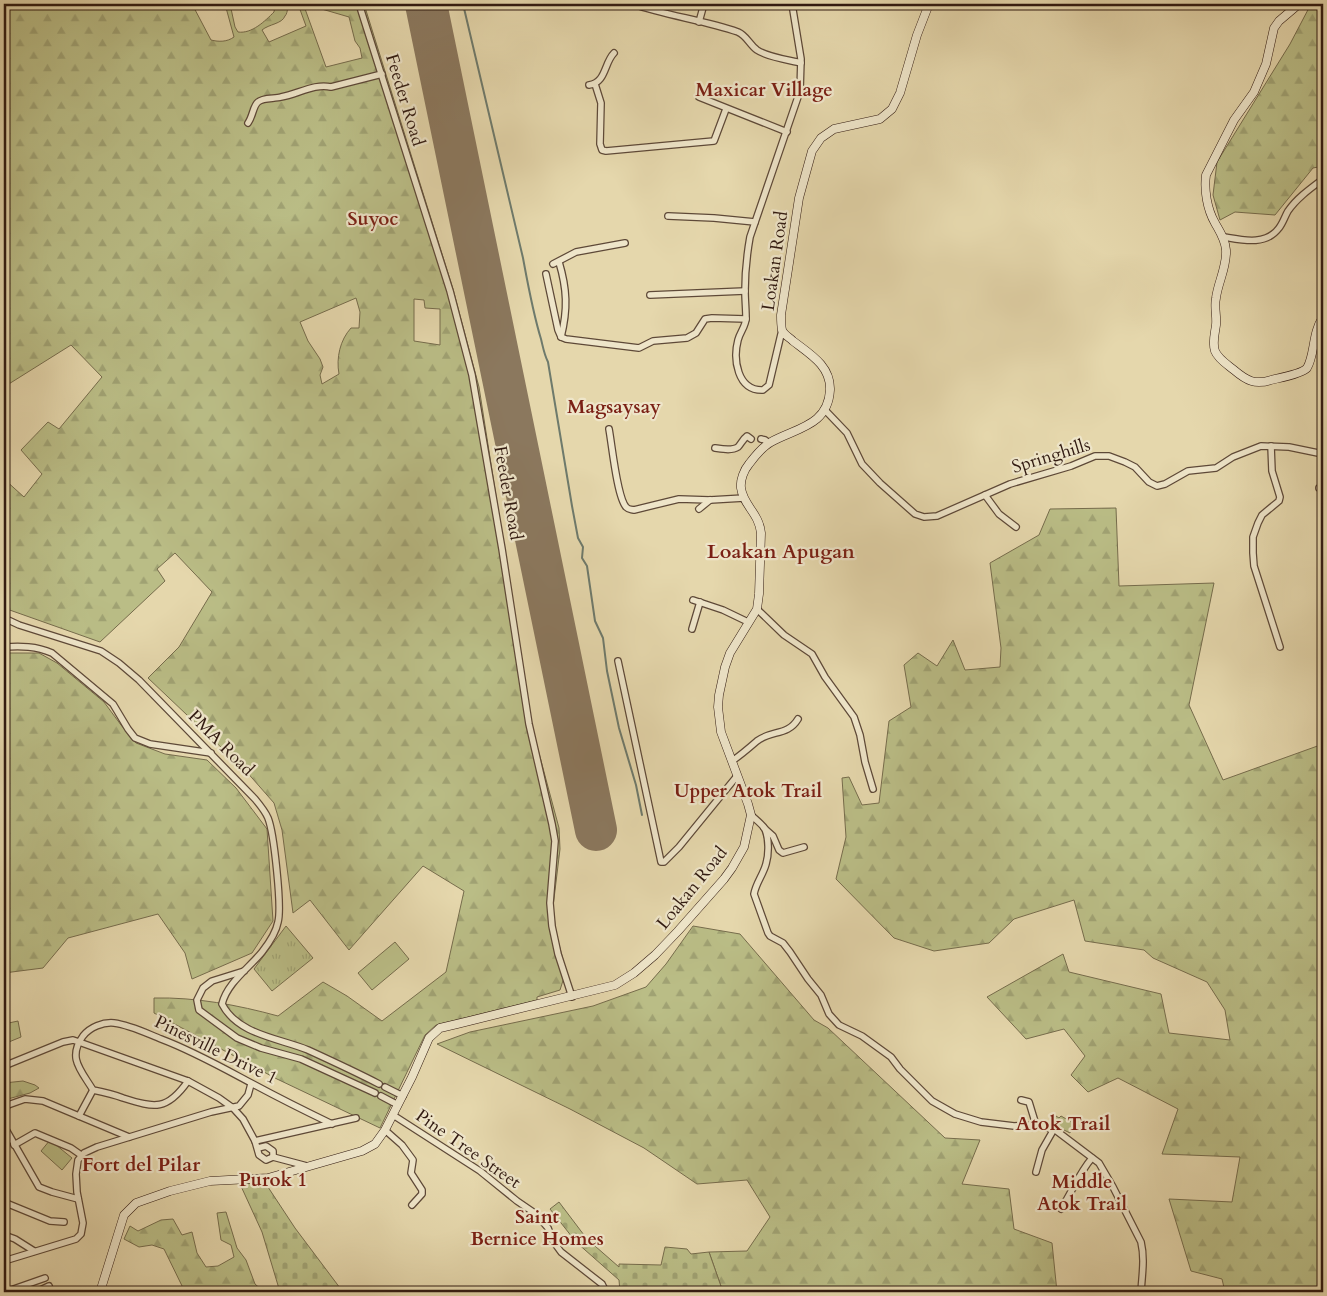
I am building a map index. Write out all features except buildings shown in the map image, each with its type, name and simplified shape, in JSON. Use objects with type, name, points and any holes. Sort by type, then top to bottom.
[{"type":"main road","name":"Loakan Road","points":[[100,1292],[124,1215],[136,1203],[170,1191],[210,1181],[268,1178],[367,1149],[375,1144],[386,1130],[429,1038],[440,1028],[615,985],[634,973],[655,955],[732,868],[744,847],[750,815],[748,804],[719,720],[719,695],[730,653],[757,610],[760,594],[760,524],[740,489],[741,478],[747,466],[769,444],[801,430],[814,421],[825,410],[829,400],[830,388],[826,372],[820,363],[786,335],[782,329],[781,314],[799,198],[812,151],[821,138],[834,129],[880,119],[892,109],[900,94],[917,35],[929,4]]},
{"type":"main road","points":[[1299,4],[1280,20],[1274,28],[1266,64],[1254,92],[1234,120],[1206,175],[1205,183],[1208,205],[1215,223],[1224,237],[1226,251],[1224,269],[1215,302],[1217,319],[1214,347],[1217,355],[1245,380],[1262,383],[1305,370],[1309,363],[1317,329],[1323,318]]},
{"type":"street","name":"Feeder Road","points":[[359,4],[450,291],[472,375],[530,724],[555,841],[550,903],[552,926],[558,954],[572,997]]},
{"type":"street","points":[[633,4],[699,22],[715,24],[739,32],[760,52],[801,63]]},
{"type":"street","points":[[699,22],[704,4]]},
{"type":"street","points":[[782,329],[769,385],[763,390],[752,389],[743,381],[736,361],[739,338],[746,319],[747,255],[750,237],[800,92],[801,63],[792,4]]},
{"type":"street","points":[[614,53],[610,57],[605,71],[592,84],[601,103],[600,144],[602,150],[606,152],[714,141],[726,109]]},
{"type":"street","points":[[248,123],[253,117],[255,106],[260,100],[282,97],[324,85],[331,87],[382,74]]},
{"type":"street","points":[[698,97],[787,132]]},
{"type":"street","points":[[1224,237],[1255,241],[1271,235],[1277,230],[1288,211],[1298,200],[1323,179]]},
{"type":"street","points":[[668,216],[721,218],[755,222]]},
{"type":"street","points":[[561,337],[567,298],[564,278],[556,263],[576,252],[625,243]]},
{"type":"street","points":[[546,274],[561,337]]},
{"type":"street","points":[[650,295],[745,291]]},
{"type":"street","points":[[561,337],[639,348],[653,341],[688,338],[696,333],[705,319],[746,319]]},
{"type":"street","name":"Springhills","points":[[825,410],[847,433],[866,469],[915,514],[924,518],[933,517],[1010,484],[1071,466],[1095,456],[1109,456],[1125,462],[1135,467],[1149,482],[1157,486],[1165,484],[1188,471],[1216,468],[1234,457],[1261,446],[1289,447],[1323,454]]},
{"type":"street","points":[[609,429],[620,495],[626,506],[630,509],[634,510],[679,498],[710,500],[744,498]]},
{"type":"street","points":[[715,448],[737,448],[744,437],[747,436],[751,439]]},
{"type":"street","points":[[761,439],[769,444]]},
{"type":"street","points":[[1271,446],[1272,470],[1280,501],[1262,515],[1254,531],[1253,560],[1280,647]]},
{"type":"street","points":[[985,495],[999,514],[1016,528]]},
{"type":"street","points":[[699,509],[710,500]]},
{"type":"street","points":[[693,600],[723,610],[748,622]]},
{"type":"street","points":[[692,628],[700,602]]},
{"type":"street","points":[[757,610],[784,635],[812,654],[825,677],[854,717],[858,726],[865,762],[873,789]]},
{"type":"street","name":"PMA Road","points":[[4,618],[19,626],[83,645],[107,655],[139,680],[255,799],[268,816],[272,830],[279,907],[278,921],[273,937],[262,953],[244,971],[223,998],[222,1004],[226,1012],[238,1022],[262,1035],[306,1049],[379,1084]]},
{"type":"street","points":[[4,647],[23,646],[41,648],[52,653],[113,704],[128,729],[136,738],[150,744],[211,753]]},
{"type":"street","points":[[618,661],[661,862],[667,860],[679,847],[737,776]]},
{"type":"street","points":[[732,761],[764,737],[790,729],[798,718]]},
{"type":"street","points":[[750,815],[773,836],[779,850],[783,853],[804,847]]},
{"type":"street","points":[[764,828],[768,841],[768,855],[766,866],[755,887],[754,894],[757,904],[770,936],[783,944],[790,952],[821,995],[825,1009],[829,1014],[839,1025],[862,1036],[891,1057],[900,1069],[932,1100],[955,1114],[989,1124],[1036,1125],[1054,1129],[1092,1158],[1103,1168],[1141,1242],[1144,1272],[1141,1292]]},
{"type":"street","name":"PMA Road","points":[[244,971],[212,982],[203,988],[197,1000],[199,1010],[237,1038],[261,1048],[301,1059],[375,1093]]},
{"type":"street","name":"Pinesville Drive 1","points":[[80,1042],[85,1034],[102,1024],[113,1023],[133,1027],[207,1059],[332,1124]]},
{"type":"street","points":[[4,1066],[63,1042],[73,1040],[80,1042],[188,1081],[233,1108],[243,1119],[258,1148],[266,1146],[273,1151],[273,1157],[309,1167]]},
{"type":"street","points":[[80,1042],[74,1056],[93,1090],[156,1106],[177,1096],[188,1081]]},
{"type":"street","points":[[352,1082],[357,1072]]},
{"type":"street","points":[[4,1261],[76,1239],[81,1234],[83,1223],[78,1200],[76,1174],[78,1160],[81,1156],[97,1148],[128,1138],[211,1112],[233,1108],[244,1101],[252,1084]]},
{"type":"street","points":[[385,1087],[403,1096]]},
{"type":"street","points":[[79,1116],[93,1090]]},
{"type":"street","points":[[381,1096],[398,1105]]},
{"type":"street","points":[[4,1111],[8,1105],[25,1099],[43,1101],[128,1138]]},
{"type":"street","points":[[1021,1100],[1029,1102],[1036,1125]]},
{"type":"street","name":"Pine Tree Street","points":[[393,1115],[480,1171],[536,1214],[548,1228],[553,1241],[561,1252],[602,1284],[606,1292]]},
{"type":"street","points":[[255,1141],[356,1118]]},
{"type":"street","points":[[4,1126],[39,1187],[78,1200]]},
{"type":"street","points":[[1036,1172],[1042,1150],[1054,1129]]},
{"type":"street","points":[[386,1130],[402,1145],[412,1160],[411,1173],[422,1190],[422,1194],[412,1205]]},
{"type":"street","points":[[14,1145],[35,1133],[71,1148],[81,1156]]},
{"type":"street","points":[[1061,1209],[1084,1168],[1092,1158]]},
{"type":"street","points":[[4,1187],[5,1202],[50,1221],[64,1222]]},
{"type":"street","points":[[4,1235],[15,1239],[34,1251]]},
{"type":"street","points":[[5,1292],[45,1278]]},
{"type":"street","points":[[36,1292],[49,1286]]},
{"type":"green space","points":[[4,4],[192,4],[211,40],[220,41],[229,40],[234,37],[225,4],[230,4],[235,27],[238,32],[243,32],[253,29],[267,19],[274,12],[275,4],[297,4],[288,8],[281,21],[262,30],[269,42],[306,26],[298,4],[330,4],[344,7],[352,4],[364,4],[453,289],[479,387],[532,727],[559,828],[560,849],[553,907],[556,933],[566,971],[560,990],[537,997],[537,1000],[436,1025],[425,1035],[380,1128],[277,1079],[154,1013],[154,998],[216,1003],[248,1008],[278,1016],[323,982],[347,996],[382,1021],[446,972],[464,891],[423,866],[349,950],[310,900],[293,913],[282,830],[274,803],[245,770],[148,678],[179,647],[212,592],[175,553],[157,569],[165,581],[100,642],[4,608],[4,479],[24,497],[42,474],[21,450],[48,422],[59,429],[102,377],[71,345],[4,387]],"holes":[[[308,5],[349,17],[355,41],[360,48],[362,58],[326,67],[304,6]],[[356,298],[360,312],[359,328],[351,328],[344,338],[339,356],[339,374],[322,384],[320,375],[323,367],[308,341],[300,322]],[[414,299],[424,300],[425,308],[440,309],[440,345],[414,341]]]},
{"type":"green space","points":[[1311,4],[1323,4],[1323,166],[1313,168],[1275,215],[1235,212],[1220,220],[1213,195],[1217,162],[1290,44]]},
{"type":"green space","points":[[1116,508],[1119,586],[1214,583],[1189,705],[1223,780],[1323,744],[1323,1292],[1225,1292],[1222,1279],[1191,1271],[1169,1199],[1232,1202],[1240,1157],[1162,1154],[1178,1109],[1118,1078],[1088,1092],[1071,1075],[1085,1056],[1064,1029],[1026,1039],[987,997],[1063,954],[1069,972],[1161,994],[1169,1033],[1230,1040],[1225,1010],[1207,982],[1153,958],[1144,950],[1085,941],[1074,900],[1014,919],[989,943],[934,951],[894,938],[836,879],[846,837],[842,778],[849,777],[862,805],[879,803],[889,721],[911,707],[904,665],[918,653],[937,666],[953,640],[965,670],[1000,667],[1001,648],[990,563],[1039,535],[1050,509]]},
{"type":"green space","points":[[4,653],[39,653],[57,663],[104,702],[136,743],[165,754],[207,760],[236,788],[267,829],[273,921],[252,953],[192,979],[185,953],[158,914],[68,938],[43,968],[4,973]]},
{"type":"green space","points":[[286,926],[313,958],[272,991],[254,969]]},
{"type":"green space","points":[[693,926],[740,934],[814,1020],[828,1028],[945,1138],[980,1140],[962,1184],[1009,1189],[1014,1229],[1052,1243],[1057,1292],[723,1292],[709,1252],[747,1251],[770,1217],[747,1180],[697,1184],[644,1148],[570,1109],[437,1044],[470,1032],[593,1006],[646,987],[666,964]]},
{"type":"green space","points":[[395,942],[409,959],[372,990],[358,973]]},
{"type":"green space","points":[[18,1021],[21,1037],[4,1044],[4,1024]]},
{"type":"green space","points":[[23,1081],[39,1088],[30,1093],[4,1100],[4,1083]]},
{"type":"green space","points":[[1056,1116],[1059,1118],[1061,1116],[1075,1124],[1070,1133],[1052,1124]]},
{"type":"green space","points":[[50,1140],[72,1158],[62,1170],[41,1151]]},
{"type":"green space","points":[[264,1181],[295,1228],[343,1292],[280,1292],[262,1232],[240,1184],[240,1182]]},
{"type":"green space","points":[[559,1202],[587,1239],[619,1267],[619,1264],[661,1265],[665,1247],[687,1249],[691,1254],[709,1252],[723,1292],[620,1292],[619,1280],[576,1242],[550,1209]]},
{"type":"green space","points":[[226,1212],[237,1248],[246,1260],[255,1284],[264,1292],[185,1292],[164,1249],[152,1245],[139,1247],[124,1239],[130,1226],[138,1231],[161,1220],[173,1219],[182,1235],[192,1232],[197,1253],[206,1267],[218,1266],[234,1257],[231,1245],[221,1240],[217,1213]]},
{"type":"waterway","points":[[463,4],[523,258],[533,309],[548,362],[572,506],[578,538],[583,547],[582,558],[587,566],[595,621],[603,638],[607,671],[619,728],[636,785],[642,815]]},
{"type":"runway","points":[[426,4],[596,830]]},
{"type":"district","name":"Maxicar Village","points":[[764,90]]},
{"type":"district","name":"Suyoc","points":[[373,219]]},
{"type":"district","name":"Magsaysay","points":[[614,407]]},
{"type":"district","name":"Loakan Apugan","points":[[781,551]]},
{"type":"district","name":"Upper Atok Trail","points":[[748,791]]},
{"type":"district","name":"Atok Trail","points":[[1063,1123]]},
{"type":"district","name":"Fort del Pilar","points":[[141,1164]]},
{"type":"district","name":"Purok 1","points":[[273,1180]]},
{"type":"district","name":"Middle Atok Trail","points":[[1082,1193]]},
{"type":"district","name":"Saint Bernice Homes","points":[[537,1228]]}]
